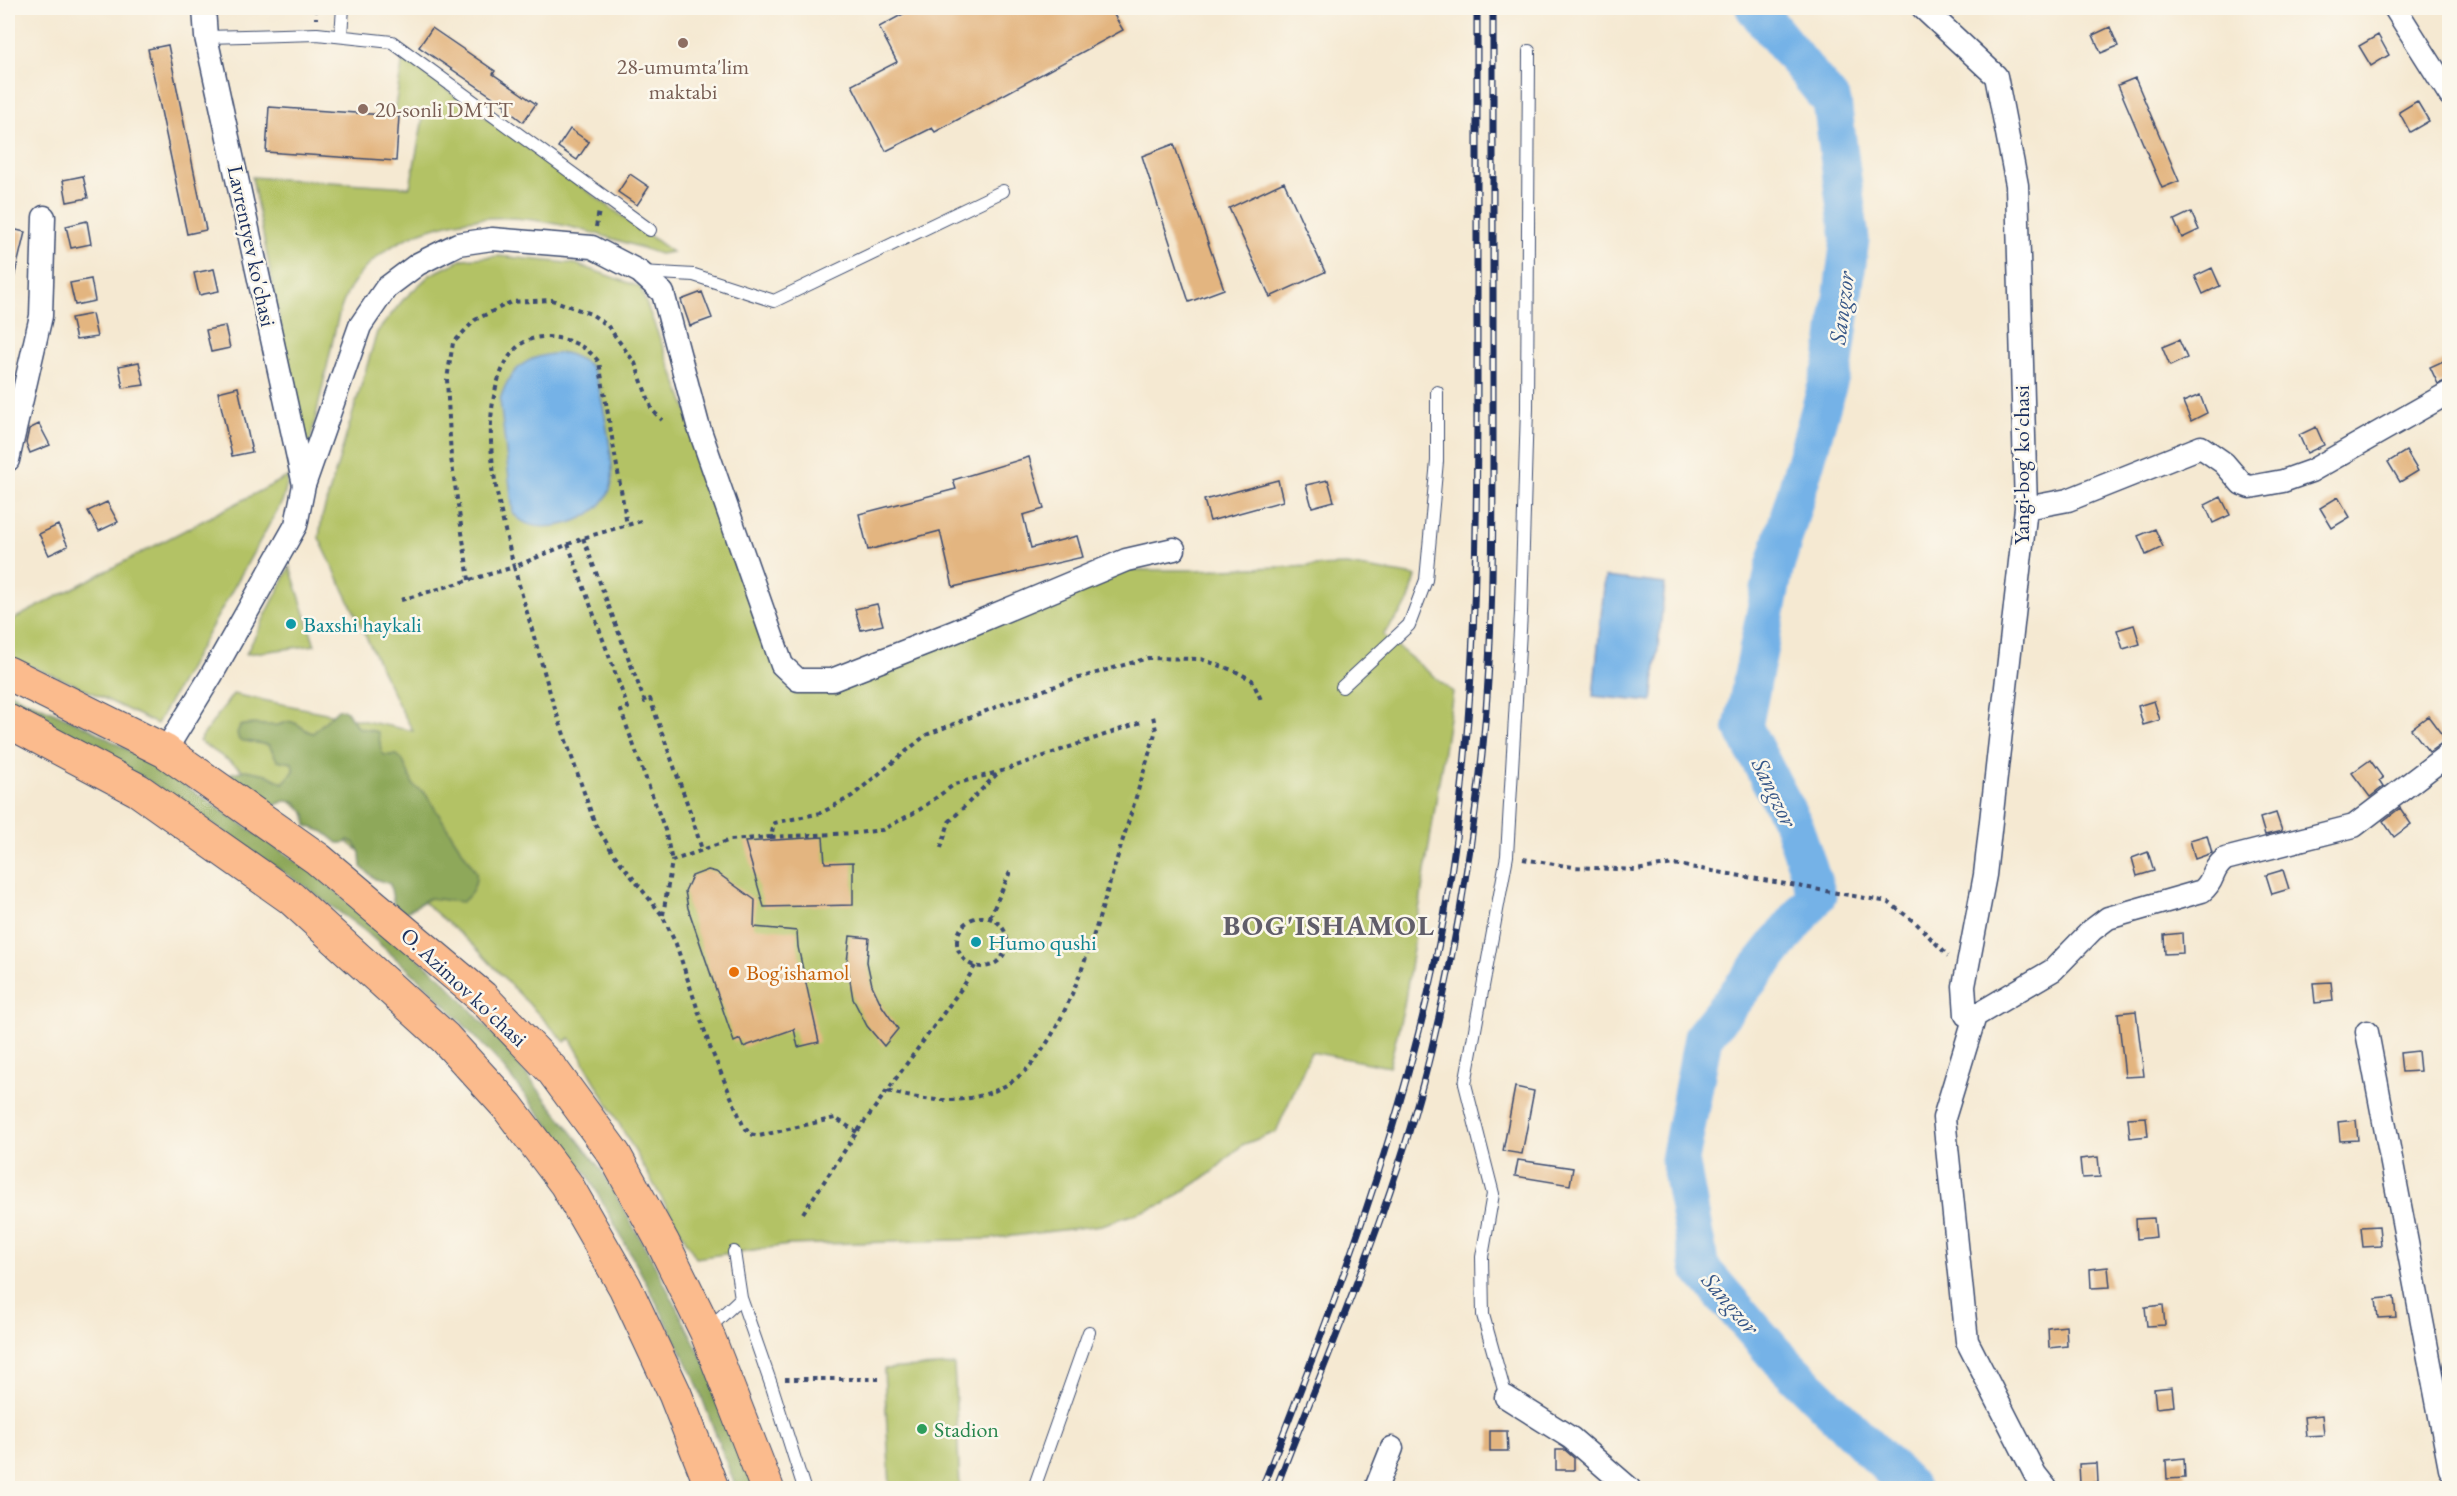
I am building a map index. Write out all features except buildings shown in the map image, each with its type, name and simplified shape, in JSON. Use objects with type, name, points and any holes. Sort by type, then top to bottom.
[{"type":"main road","name":"O. Azimov ko'chasi","points":[[8,673],[165,751],[318,859],[482,997],[553,1071],[614,1154],[663,1243],[706,1331],[767,1488]]},
{"type":"main road","points":[[8,721],[138,790],[291,898],[445,1038],[507,1106],[566,1184],[625,1287],[675,1394],[712,1488]]},
{"type":"street","name":"Lavrentyev ko'chasi","points":[[204,8],[206,37],[304,485]]},
{"type":"street","name":"Yangi-bog' ko'chasi","points":[[1923,8],[1996,76],[2017,185],[2026,508],[1988,851],[1965,974],[1966,1015],[1975,1016]]},
{"type":"street","points":[[2395,8],[2450,95]]},
{"type":"street","points":[[8,460],[41,316],[44,217]]},
{"type":"street","points":[[165,751],[211,676],[296,525],[304,485],[360,326],[386,288],[418,264],[458,244],[492,239],[592,247],[640,272],[663,293],[698,424],[778,654],[782,665],[798,680],[832,680],[1126,560],[1174,549]]},
{"type":"street","points":[[2026,508],[2068,500],[2201,447],[2224,463],[2242,484],[2250,487],[2283,481],[2311,471],[2450,392]]},
{"type":"street","points":[[2046,1488],[2036,1474],[1967,1341],[1944,1119],[1975,1016],[2053,970],[2092,930],[2108,918],[2202,891],[2209,885],[2214,868],[2225,859],[2354,826],[2450,753]]},
{"type":"street","points":[[2367,1032],[2450,1469]]},
{"type":"street","points":[[1506,1397],[1570,1438],[1629,1488]]},
{"type":"street","points":[[1376,1488],[1392,1448]]},
{"type":"lane","points":[[341,35],[343,8]]},
{"type":"lane","points":[[206,37],[341,35],[392,42],[650,230]]},
{"type":"lane","points":[[1506,1397],[1483,1315],[1482,1257],[1493,1194],[1465,1084],[1507,856],[1521,613],[1527,408],[1529,51]]},
{"type":"lane","points":[[640,272],[694,275],[774,302],[1003,191]]},
{"type":"lane","points":[[1342,687],[1409,625],[1426,580],[1437,460],[1437,392]]},
{"type":"lane","points":[[734,1252],[741,1298],[804,1488]]},
{"type":"lane","points":[[706,1331],[715,1326],[741,1298]]},
{"type":"lane","points":[[1034,1488],[1089,1332]]},
{"type":"path","points":[[592,247],[602,195]]},
{"type":"path","points":[[469,580],[451,458],[447,379],[453,343],[475,320],[511,302],[552,300],[591,314],[607,325],[635,363],[652,410],[662,420]]},
{"type":"path","points":[[627,525],[599,362],[589,349],[573,342],[553,337],[531,338],[516,347],[503,366],[491,406],[492,443],[500,511],[553,703],[595,824],[613,853],[663,915],[676,944],[710,1047],[750,1134],[759,1136],[835,1118],[857,1132]]},
{"type":"path","points":[[401,600],[514,567],[583,538],[641,521]]},
{"type":"path","points":[[583,538],[645,702],[650,699],[702,850]]},
{"type":"path","points":[[568,544],[628,708],[621,711],[665,830],[672,861],[663,915]]},
{"type":"path","points":[[771,837],[774,823],[821,813],[852,796],[926,735],[1058,685],[1148,658],[1201,659],[1234,670],[1252,680],[1262,702]]},
{"type":"path","points":[[888,1091],[913,1099],[953,1099],[984,1095],[1019,1077],[1043,1050],[1066,1006],[1092,944],[1156,730],[1153,716]]},
{"type":"path","points":[[672,861],[730,840],[882,830],[919,810],[956,784],[999,772],[1141,722]]},
{"type":"path","points":[[941,848],[949,822],[999,772]]},
{"type":"path","points":[[1507,856],[1573,867],[1636,870],[1673,864],[1888,902],[1916,922],[1965,974]]},
{"type":"path","points":[[990,917],[1010,872]]},
{"type":"path","points":[[990,917],[1003,928],[1007,945],[999,960],[983,967],[975,966],[967,962],[957,947],[959,930],[972,918],[990,917]]},
{"type":"path","points":[[803,1213],[857,1132],[964,985],[975,966]]},
{"type":"path","points":[[769,1379],[879,1379]]},
{"type":"green space","points":[[403,58],[672,252],[660,254],[569,227],[509,218],[479,219],[448,224],[406,239],[377,257],[361,273],[348,292],[336,327],[310,443],[303,443],[252,177],[410,187],[423,118],[394,113]]},
{"type":"green space","points":[[499,256],[576,264],[640,287],[794,688],[810,691],[834,686],[1124,570],[1347,565],[1416,576],[1408,603],[1383,635],[1453,692],[1404,1006],[1389,1067],[1311,1052],[1276,1132],[1242,1145],[1211,1173],[1164,1204],[1102,1225],[988,1239],[789,1245],[696,1258],[570,1038],[565,1042],[472,944],[406,887],[324,824],[199,741],[233,694],[413,731],[319,538],[322,517],[377,332],[403,300],[430,275],[463,259]]},
{"type":"green space","points":[[289,476],[283,500],[157,724],[72,683],[8,657],[8,622]]},
{"type":"green space","points":[[290,567],[315,645],[246,654]]},
{"type":"green space","points":[[8,692],[87,727],[153,764],[314,873],[442,978],[508,1051],[600,1168],[653,1261],[707,1367],[755,1488],[736,1488],[693,1374],[587,1174],[497,1060],[429,988],[366,932],[307,888],[142,777],[8,709]]},
{"type":"green space","points":[[338,709],[347,711],[357,727],[378,732],[382,753],[396,755],[402,759],[414,786],[425,793],[476,872],[473,889],[462,902],[429,898],[405,913],[394,905],[390,884],[375,879],[361,867],[360,853],[355,843],[348,840],[345,843],[338,843],[324,832],[307,826],[306,815],[296,802],[285,801],[271,807],[231,781],[231,773],[246,770],[266,774],[283,783],[294,771],[292,763],[277,760],[269,745],[239,740],[237,733],[240,726],[278,725],[290,722],[313,733]]},
{"type":"green space","name":"Stadion","points":[[954,1365],[960,1488],[890,1488],[884,1369]]},
{"type":"water","points":[[565,353],[588,364],[594,374],[606,422],[612,482],[605,499],[589,514],[561,525],[536,526],[522,521],[513,513],[500,400],[509,378],[523,364],[541,356]]},
{"type":"water","points":[[1605,577],[1665,584],[1652,702],[1593,696]]},
{"type":"waterway","name":"Sangzor","points":[[1755,8],[1832,102],[1850,239],[1834,362],[1774,570],[1743,727],[1793,824],[1817,895],[1703,1037],[1680,1160],[1700,1268],[1774,1353],[1910,1488]]},
{"type":"railway","points":[[1262,1488],[1342,1278],[1390,1136],[1429,991],[1454,851],[1468,719],[1475,587],[1477,8]]},
{"type":"railway","points":[[1276,1488],[1365,1262],[1404,1147],[1443,1000],[1470,850],[1483,743],[1492,600],[1493,8]]},
{"type":"place","name":"28-umumta'lim maktabi","points":[[683,43]]},
{"type":"place","name":"20-sonli DMTT","points":[[363,109]]},
{"type":"place","name":"Baxshi haykali","points":[[291,624]]},
{"type":"place","name":"Humo qushi","points":[[976,942]]},
{"type":"place","name":"Bog'ishamol","points":[[734,972]]},
{"type":"place","name":"Stadion","points":[[922,1429]]},
{"type":"district","name":"BOG'ISHAMOL","points":[[1329,925]]}]
